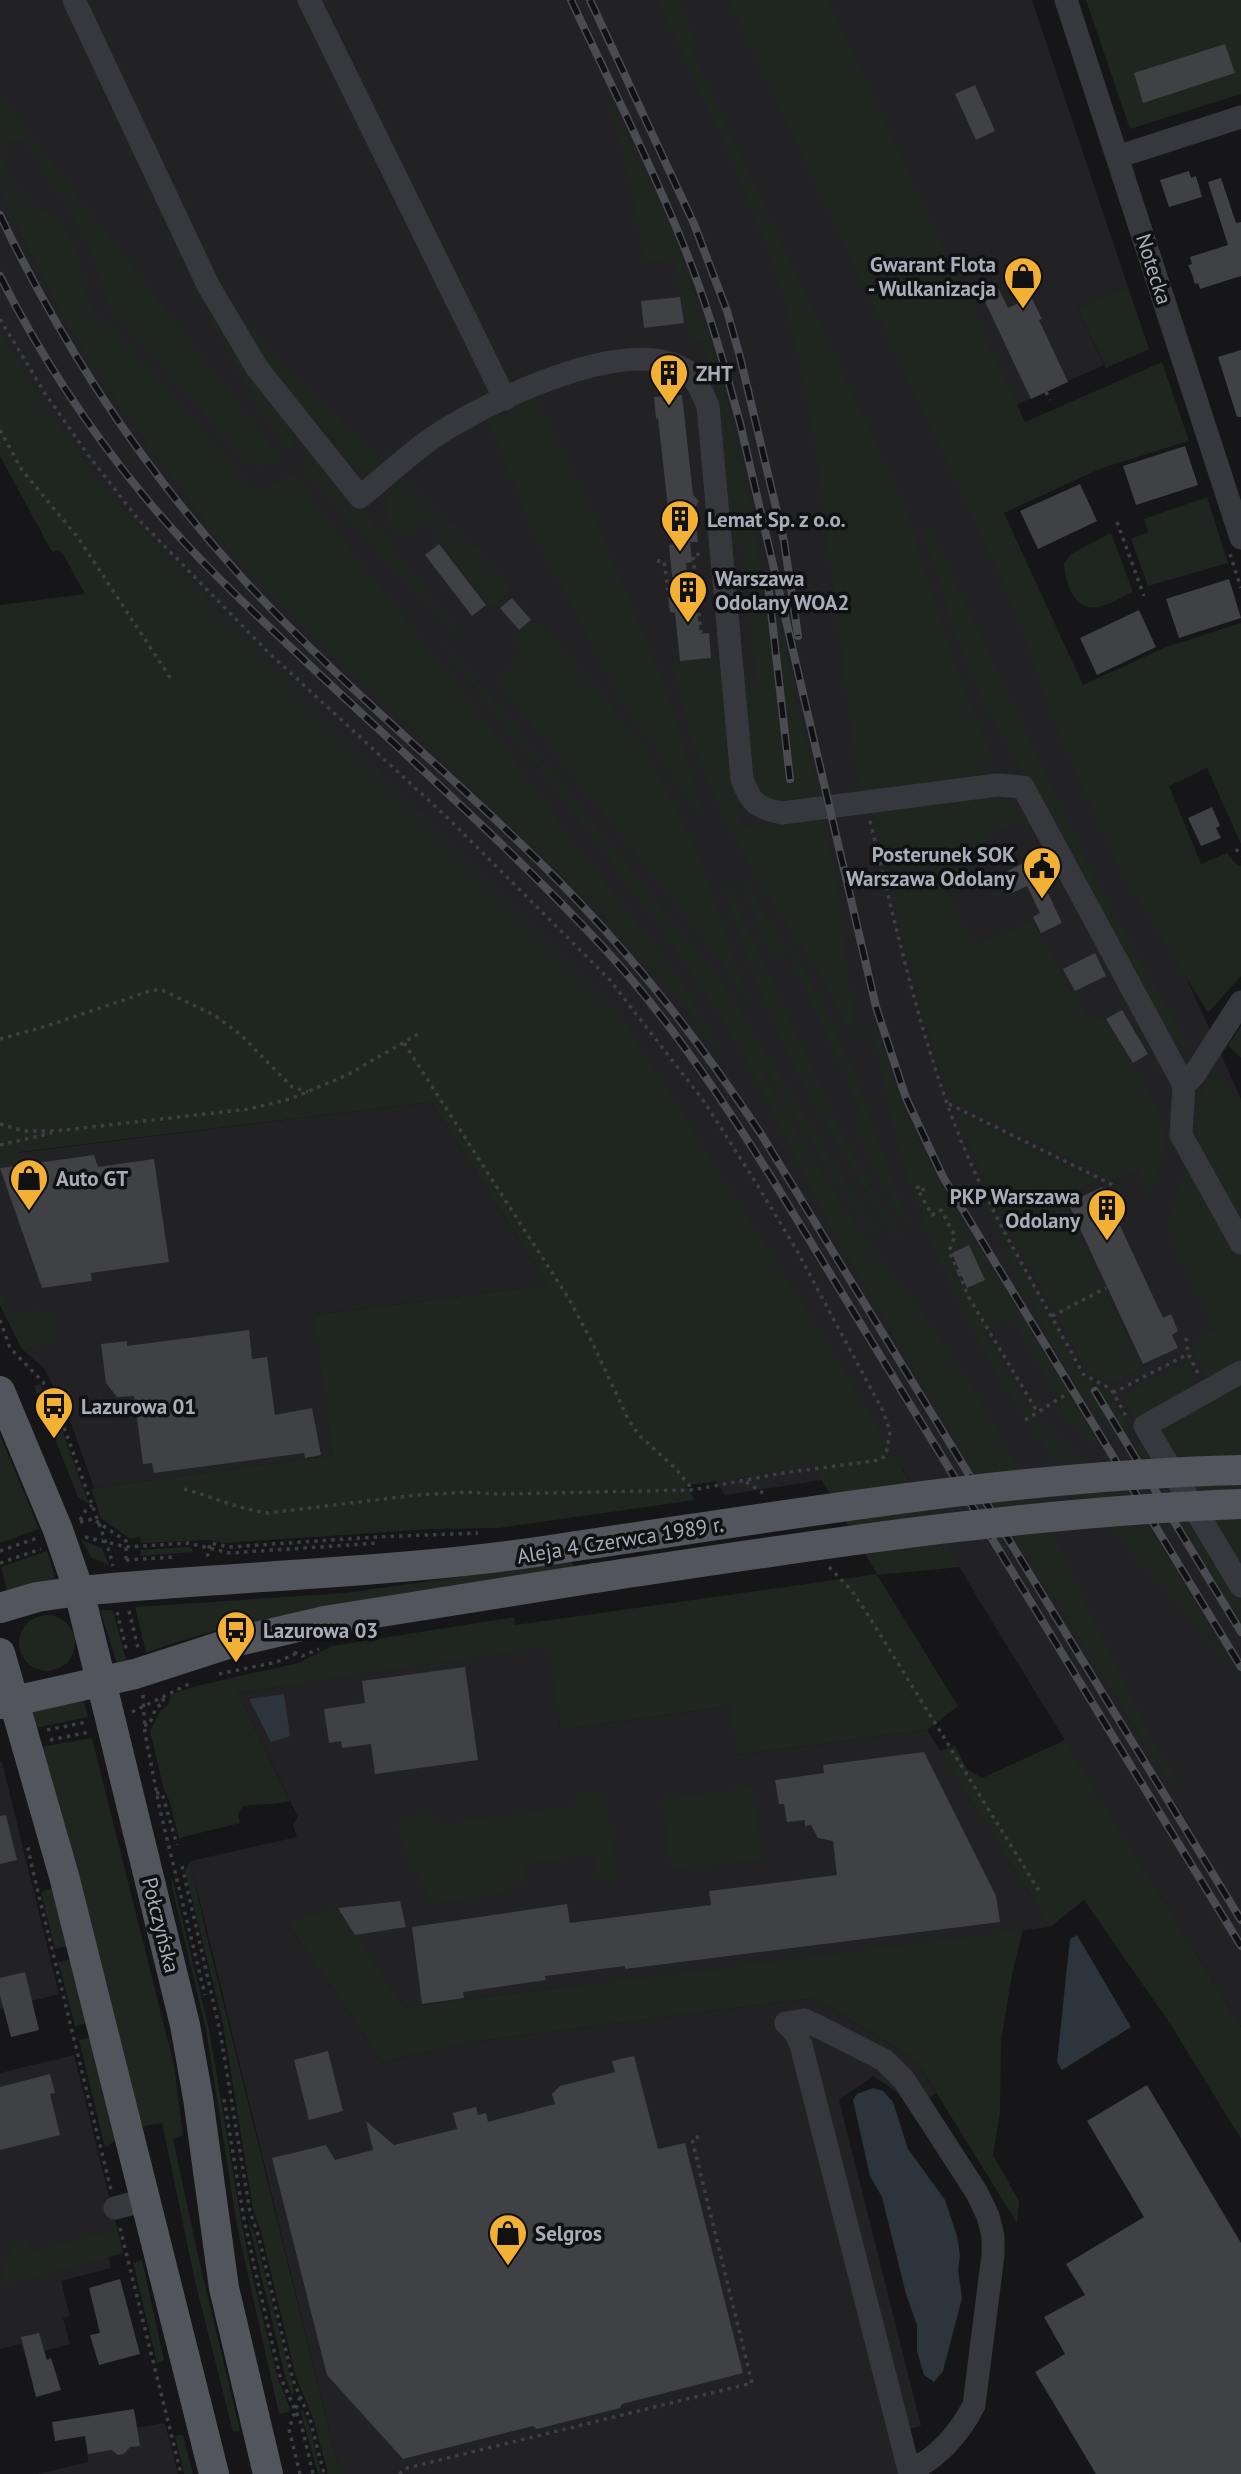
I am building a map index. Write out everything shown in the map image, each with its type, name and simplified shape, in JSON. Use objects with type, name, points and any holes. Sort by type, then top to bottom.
[{"type":"main road","name":"Połczyńska","points":[[0,1391],[58,1530],[79,1591],[185,2025],[198,2098],[224,2288],[268,2474]]},
{"type":"main road","name":"Aleja 4 Czerwca 1989 r.","points":[[0,1608],[37,1597],[79,1591],[515,1556],[973,1490],[1080,1479],[1241,1470]]},
{"type":"main road","name":"Aleja 4 Czerwca 1989 r.","points":[[6,1702],[135,1674],[234,1642],[324,1622],[594,1578],[962,1525],[1088,1513],[1241,1504]]},
{"type":"main road","points":[[0,1653],[6,1702],[64,1876],[214,2474]]},
{"type":"street","points":[[74,0],[215,297],[257,368],[360,497],[445,429],[505,399],[597,364],[628,359],[671,364],[695,379],[708,406],[742,779],[749,798],[764,809],[782,813],[997,785],[1023,787],[1184,1085],[1181,1135],[1241,1243]]},
{"type":"street","points":[[309,0],[505,399]]},
{"type":"street","name":"Notecka","points":[[1066,0],[1241,538]]},
{"type":"street","points":[[1117,157],[1241,117]]},
{"type":"street","points":[[1184,1085],[1194,1075],[1241,1002]]},
{"type":"street","points":[[1241,1372],[1146,1426],[1241,1586]]},
{"type":"street","points":[[804,2021],[884,2060],[904,2080],[977,2193],[988,2216],[993,2236],[993,2255],[974,2405],[966,2421],[936,2454],[926,2464],[909,2472],[801,2045],[795,2032],[786,2023],[804,2021]]},
{"type":"street","points":[[115,2208],[146,2200]]},
{"type":"path","points":[[0,319],[44,392],[138,519],[269,653],[450,820],[609,979],[703,1100],[796,1249],[884,1413],[890,1432],[886,1455],[880,1460],[783,1473],[693,1490],[499,1494],[466,1492],[268,1513],[247,1510],[181,1488]]},
{"type":"path","points":[[1046,392],[1050,400]]},
{"type":"path","points":[[0,430],[22,470],[79,539],[173,682]]},
{"type":"path","points":[[1117,522],[1144,596]]},
{"type":"path","points":[[701,634],[693,555],[709,553]]},
{"type":"path","points":[[657,561],[664,561],[668,589],[696,586]]},
{"type":"path","points":[[693,606],[692,596],[697,596]]},
{"type":"path","points":[[865,802],[917,1010],[947,1103],[987,1197],[1083,1374],[1111,1389],[1130,1423]]},
{"type":"path","points":[[1238,850],[1241,856]]},
{"type":"path","points":[[0,1039],[153,990],[162,990],[214,1015],[241,1035],[292,1087],[309,1092]]},
{"type":"path","points":[[0,1124],[24,1131],[57,1131],[249,1109],[309,1092],[347,1075],[422,1032]]},
{"type":"path","points":[[404,1043],[569,1299],[629,1421],[640,1436],[675,1468],[693,1490]]},
{"type":"path","points":[[947,1103],[1113,1185]]},
{"type":"path","points":[[0,1145],[57,1131]]},
{"type":"path","points":[[924,1191],[922,1185],[917,1188],[932,1215],[941,1210],[955,1236],[949,1251],[968,1296],[1038,1413]]},
{"type":"path","points":[[1052,1316],[1106,1288]]},
{"type":"path","points":[[0,1320],[10,1348],[43,1382],[61,1419],[113,1568]]},
{"type":"path","points":[[1186,1338],[1188,1354],[1207,1390]]},
{"type":"path","points":[[1113,1393],[1188,1354]]},
{"type":"path","points":[[1025,1420],[1067,1394]]},
{"type":"path","points":[[746,1482],[768,1499]]},
{"type":"path","points":[[92,1505],[86,1510],[81,1522],[93,1519],[98,1521],[126,1541],[125,1566]]},
{"type":"path","points":[[195,1556],[208,1555],[210,1543],[229,1547],[398,1535],[488,1533]]},
{"type":"path","points":[[0,1551],[42,1536]]},
{"type":"path","points":[[80,1536],[127,1547],[188,1544],[230,1553],[376,1543]]},
{"type":"path","points":[[0,1563],[47,1547]]},
{"type":"path","points":[[126,1560],[181,1557]]},
{"type":"path","points":[[821,1559],[852,1591],[868,1615],[1041,1894]]},
{"type":"path","points":[[116,1608],[130,1662]]},
{"type":"path","points":[[128,1608],[140,1656]]},
{"type":"path","points":[[215,1675],[282,1661],[307,1647]]},
{"type":"path","points":[[128,1713],[198,1681]]},
{"type":"path","points":[[142,1726],[149,1725],[156,1708],[164,1702],[156,1688]]},
{"type":"path","points":[[141,1689],[145,1706],[142,1726],[206,2003]]},
{"type":"path","points":[[41,1731],[89,1722]]},
{"type":"path","points":[[38,1743],[91,1732]]},
{"type":"path","points":[[146,1774],[153,1793],[162,1793],[177,1845]]},
{"type":"path","points":[[39,1847],[28,1849],[181,2474]]},
{"type":"path","points":[[183,1866],[220,2031],[250,2211],[290,2367],[310,2419],[324,2474]]},
{"type":"path","points":[[224,2096],[244,2219],[259,2287],[280,2376],[301,2423],[313,2474]]},
{"type":"path","points":[[399,2474],[407,2468],[752,2383],[692,2139],[703,2136]]},
{"type":"path","points":[[300,2397],[289,2429],[300,2474]]},
{"type":"shaded area","points":[[0,0],[1032,0],[1128,287],[1077,307],[1104,365],[943,438],[1241,1099],[1241,2027],[974,1592],[902,1468],[725,1495],[0,394]]},
{"type":"shaded area","points":[[657,0],[678,0],[696,38],[688,43],[904,503],[955,666],[991,753],[991,761],[981,775],[859,793],[817,461],[795,342],[774,271],[745,192]]},
{"type":"shaded area","points":[[729,0],[828,0],[1025,422],[1162,362],[1189,441],[1102,468],[1004,513],[1083,685],[1166,647],[1241,623],[1241,844],[1207,768],[1169,786],[1201,864],[1227,853],[1241,866],[1241,976],[1208,1013],[1120,869],[1064,746],[1006,588]]},
{"type":"shaded area","points":[[1086,0],[1241,0],[1241,94],[1130,129]]},
{"type":"shaded area","points":[[0,95],[280,458],[261,466],[248,464],[156,357],[111,311],[80,227],[26,143],[19,140],[10,142],[1,148],[4,166],[12,180],[32,202],[61,223],[73,243],[85,294],[96,314],[153,373],[249,486],[266,488],[291,473],[506,749],[568,835],[663,957],[693,1001],[733,1074],[687,1006],[628,940],[452,767],[258,583],[217,536],[136,429],[60,311],[0,192]]},
{"type":"shaded area","points":[[611,109],[615,109],[672,231],[707,329],[753,511],[766,618],[778,617],[820,799],[791,802],[774,800],[760,791],[753,782],[744,686],[756,684],[744,545],[731,546],[719,401],[702,340],[690,342],[673,257],[644,263],[632,191]]},
{"type":"shaded area","points":[[157,207],[259,388],[293,431],[296,444],[290,451],[234,363]]},
{"type":"shaded area","points":[[1128,287],[1149,349],[1106,368],[1077,307]]},
{"type":"shaded area","points":[[237,313],[284,368],[390,466],[372,474],[357,470],[349,463],[328,434],[290,397],[269,370]]},
{"type":"shaded area","points":[[0,330],[43,402],[103,486],[173,564],[615,1007],[836,1357],[960,1567],[877,1575],[958,1706],[927,1730],[737,1755],[730,1706],[560,1730],[550,1646],[238,1693],[290,1801],[243,1806],[238,1814],[240,1823],[179,1838],[150,1731],[160,1711],[169,1704],[170,1695],[196,1686],[298,1663],[332,1646],[514,1617],[515,1625],[877,1574],[811,1462],[749,1476],[686,1485],[695,1500],[498,1528],[432,1529],[223,1543],[211,1540],[141,1543],[140,1537],[130,1539],[101,1518],[91,1489],[94,1488],[333,1455],[313,1315],[548,1285],[431,1102],[19,1152],[20,1165],[0,1168],[0,605],[85,594],[63,554],[59,550],[52,552],[0,456]]},
{"type":"shaded area","points":[[535,397],[593,513],[666,688],[705,822],[618,693],[534,535],[488,420]]},
{"type":"shaded area","points":[[315,460],[334,474],[460,634],[457,636],[300,464]]},
{"type":"shaded area","points":[[404,478],[479,550],[512,589],[491,608],[424,521],[401,538],[387,520],[385,500]]},
{"type":"shaded area","points":[[1207,497],[1228,563],[1148,586],[1131,539],[1148,532],[1144,519]]},
{"type":"shaded area","points":[[930,528],[1092,873],[1189,1047],[1181,1046],[1163,1024],[985,706],[955,633],[923,531]]},
{"type":"shaded area","points":[[1111,533],[1133,592],[1102,606],[1085,606],[1078,602],[1069,588],[1064,563],[1071,554]]},
{"type":"shaded area","points":[[415,608],[482,686],[718,978],[746,1020],[889,1254],[838,1185],[767,1070],[762,1074],[843,1208],[930,1323],[984,1407],[1043,1514],[1152,1739],[1178,1781],[1172,1785],[1009,1526],[851,1263],[751,1070],[715,1008],[607,855]]},
{"type":"shaded area","points":[[536,619],[607,699],[646,755],[670,796],[712,889],[739,976],[757,1014],[715,952],[495,678],[524,655],[512,638]]},
{"type":"shaded area","points":[[723,656],[740,827],[824,817],[839,901],[855,1032],[851,1033],[825,981],[767,894],[723,818],[691,740],[672,661]]},
{"type":"shaded area","points":[[988,796],[1009,802],[1024,819],[986,836],[991,856],[943,880],[973,946],[1032,921],[1090,1022],[1104,1018],[1140,1077],[1163,1126],[1165,1145],[1150,1196],[1137,1169],[1114,1180],[950,1100],[920,1006],[871,811]]},
{"type":"shaded area","points":[[735,865],[823,1004],[855,1074],[913,1239],[855,1130],[866,1124],[798,972],[788,951],[772,959]]},
{"type":"shaded area","points":[[719,872],[748,928],[846,1141],[903,1246],[901,1247],[824,1121],[783,1043],[756,980]]},
{"type":"shaded area","points":[[871,1016],[908,1117],[943,1188],[1099,1444],[1093,1443],[1058,1414],[1056,1408],[1061,1402],[1011,1317],[985,1333],[1026,1402],[1041,1419],[1094,1469],[1109,1461],[1241,1680],[1204,1632],[1075,1487],[1025,1418],[981,1346],[943,1270],[912,1191],[888,1104]]},
{"type":"shaded area","points":[[1241,1026],[1241,1058],[1228,1045]]},
{"type":"shaded area","points":[[1213,1074],[1241,1102],[1241,1225],[1210,1171],[1196,1128],[1199,1103]]},
{"type":"shaded area","points":[[431,1102],[548,1285],[313,1315],[333,1455],[94,1488],[71,1423],[44,1368],[22,1349],[0,1305],[0,1155]]},
{"type":"shaded area","points":[[955,1111],[1095,1181],[1062,1197],[1142,1368],[1112,1384],[1085,1369],[990,1193]]},
{"type":"shaded area","points":[[1186,1163],[1241,1262],[1241,1363],[1208,1379],[1194,1353],[1193,1340],[1215,1329],[1166,1230]]},
{"type":"shaded area","points":[[987,1202],[1082,1376],[1109,1392],[1128,1426],[1112,1436],[1075,1381],[1042,1324],[985,1206]]},
{"type":"shaded area","points":[[0,1290],[7,1308],[12,1313],[40,1310],[51,1313],[57,1325],[53,1336],[41,1345],[24,1351],[0,1305]]},
{"type":"shaded area","points":[[1186,1362],[1197,1384],[1136,1422],[1122,1395]]},
{"type":"shaded area","points":[[1241,1383],[1241,1568],[1167,1441],[1166,1433],[1176,1421]]},
{"type":"shaded area","points":[[40,1384],[61,1427],[89,1504],[78,1497],[34,1386]]},
{"type":"shaded area","points":[[0,1435],[39,1529],[0,1543]]},
{"type":"shaded area","points":[[1134,1446],[1145,1448],[1241,1604],[1241,1622]]},
{"type":"shaded area","points":[[81,1540],[102,1548],[109,1565],[92,1558]]},
{"type":"shaded area","points":[[192,1548],[193,1552],[141,1556],[141,1550]]},
{"type":"shaded area","points":[[47,1551],[55,1576],[53,1579],[7,1591],[1,1567]]},
{"type":"shaded area","points":[[571,1561],[576,1570],[294,1614],[234,1626],[146,1653],[135,1607],[345,1593]]},
{"type":"shaded area","points":[[100,1610],[113,1610],[126,1660],[117,1664]]},
{"type":"shaded area","points":[[42,1615],[52,1615],[67,1623],[73,1632],[73,1654],[67,1663],[52,1671],[42,1671],[24,1659],[19,1648],[19,1638],[31,1620]]},
{"type":"shaded area","points":[[551,1645],[560,1730],[730,1706],[738,1755],[927,1730],[1050,1927],[404,2007],[338,1909],[287,1922],[382,2062],[471,2042],[814,1998],[916,2060],[936,2093],[910,2111],[898,2093],[873,2076],[839,2100],[921,2426],[909,2429],[920,2474],[340,2474],[190,1861],[297,1837],[293,1825],[298,1817],[238,1693]]},
{"type":"shaded area","points":[[284,1694],[290,1736],[271,1742],[249,1699]]},
{"type":"shaded area","points":[[83,1698],[88,1717],[35,1728],[29,1712]]},
{"type":"shaded area","points":[[92,1738],[174,2065],[183,2135],[173,2139],[240,2431],[233,2432],[195,2281],[162,2123],[141,2127],[40,1747]]},
{"type":"shaded area","points":[[1065,1740],[1241,2027],[1241,2139],[1171,2025],[1084,1900],[1050,1927],[940,1751],[955,1746],[967,1769],[982,1778]]},
{"type":"shaded area","points":[[0,1762],[59,1994],[0,2009]]},
{"type":"shaded area","points":[[753,1788],[762,1860],[671,1869],[662,1799]]},
{"type":"shaded area","points":[[594,1792],[606,1798],[617,1879],[598,1881],[594,1854],[524,1864],[526,1881],[509,1883],[503,1894],[433,1903],[405,1853],[397,1828],[405,1817],[431,1813],[436,1825],[575,1806],[574,1794]]},
{"type":"shaded area","points":[[190,1861],[340,2474],[328,2474],[313,2418],[296,2377],[253,2209],[223,2024],[185,1871]]},
{"type":"shaded area","points":[[172,1877],[209,2029],[252,2274],[289,2412],[279,2414],[237,2226],[206,2030],[172,1887]]},
{"type":"shaded area","points":[[53,1888],[68,1946],[55,1949],[41,1892]]},
{"type":"shaded area","points":[[338,1908],[404,2007],[1023,1930],[1001,2041],[1000,2112],[993,2155],[1019,2201],[1017,2223],[916,2060],[814,1998],[471,2042],[382,2062],[287,1922]]},
{"type":"shaded area","points":[[1077,1935],[1131,2027],[1062,2070],[1057,2062],[1070,1939]]},
{"type":"shaded area","points":[[71,1959],[87,2023],[75,2026],[58,1962]]},
{"type":"shaded area","points":[[93,2037],[116,2140],[105,2148],[79,2040]]},
{"type":"shaded area","points":[[74,2055],[123,2253],[108,2257],[111,2268],[61,2281],[70,2316],[63,2318],[70,2344],[25,2356],[21,2344],[0,2349],[0,2073]]},
{"type":"shaded area","points":[[873,2088],[883,2091],[893,2102],[908,2149],[945,2200],[957,2236],[962,2298],[943,2371],[934,2382],[924,2375],[917,2351],[917,2325],[906,2294],[882,2197],[870,2176],[853,2100],[857,2094]]},
{"type":"shaded area","points":[[114,2216],[123,2253],[4,2285],[7,2257],[20,2241],[27,2237],[31,2251],[114,2231],[110,2217]]},
{"type":"shaded area","points":[[249,2224],[255,2234],[294,2391],[292,2396],[284,2372]]},
{"type":"shaded area","points":[[142,2260],[164,2360],[157,2363],[133,2263]]},
{"type":"shaded area","points":[[302,2408],[311,2431],[321,2474],[318,2474],[301,2413]]},
{"type":"shaded area","points":[[165,2423],[178,2474],[37,2474],[88,2462],[85,2436]]},
{"type":"shaded area","points":[[183,2435],[193,2474],[184,2474],[175,2436]]},
{"type":"building","points":[[1225,44],[1235,73],[1143,103],[1134,73]]},
{"type":"building","points":[[975,85],[995,131],[976,140],[955,94]]},
{"type":"building","points":[[1189,171],[1191,178],[1196,176],[1202,197],[1169,207],[1160,180]]},
{"type":"building","points":[[1221,178],[1236,223],[1241,222],[1241,276],[1200,289],[1198,283],[1195,284],[1188,265],[1192,264],[1190,257],[1228,245],[1208,182]]},
{"type":"building","points":[[995,281],[1008,308],[1031,297],[1068,382],[1031,399],[979,289]]},
{"type":"building","points":[[680,297],[684,323],[644,328],[641,301]]},
{"type":"building","points":[[1241,350],[1241,417],[1237,417],[1218,357]]},
{"type":"building","points":[[682,395],[693,495],[699,501],[695,508],[698,542],[690,542],[692,562],[686,563],[690,606],[696,605],[700,634],[709,633],[711,658],[680,661],[675,613],[670,612],[668,597],[674,596],[669,545],[672,544],[654,397]]},
{"type":"building","points":[[1185,446],[1198,485],[1136,505],[1123,466]]},
{"type":"building","points":[[1080,484],[1097,521],[1038,549],[1020,511]]},
{"type":"building","points":[[439,544],[486,605],[472,616],[425,555]]},
{"type":"building","points":[[1229,579],[1241,618],[1179,638],[1166,599]]},
{"type":"building","points":[[512,598],[531,620],[519,630],[500,608]]},
{"type":"building","points":[[1139,610],[1156,647],[1097,675],[1080,638]]},
{"type":"building","points":[[1212,807],[1220,826],[1216,828],[1221,838],[1201,846],[1188,818]]},
{"type":"building","name":"Posterunek SOK Warszawa Odolany","points":[[1032,859],[1062,923],[1041,933],[1033,917],[1040,913],[1027,886],[1012,893],[1003,873]]},
{"type":"building","points":[[1095,953],[1106,976],[1075,991],[1063,969]]},
{"type":"building","points":[[1122,1010],[1148,1054],[1133,1063],[1106,1019]]},
{"type":"building","points":[[94,1155],[98,1167],[154,1159],[169,1262],[91,1273],[92,1281],[42,1288],[0,1168]]},
{"type":"building","name":"PKP Warszawa Odolany","points":[[1102,1187],[1163,1318],[1171,1314],[1178,1331],[1172,1335],[1178,1348],[1143,1364],[1068,1203]]},
{"type":"building","points":[[969,1245],[985,1280],[967,1288],[952,1253]]},
{"type":"building","points":[[249,1330],[252,1359],[267,1357],[275,1415],[312,1408],[321,1455],[305,1458],[304,1453],[154,1473],[152,1463],[143,1464],[134,1396],[117,1397],[106,1383],[101,1344],[127,1341],[127,1346]]},
{"type":"building","points":[[465,1667],[478,1760],[375,1774],[371,1744],[342,1748],[341,1741],[329,1743],[324,1709],[365,1703],[362,1681]]},
{"type":"building","points":[[924,1752],[996,1896],[1000,1922],[625,1969],[625,1966],[545,1976],[546,1980],[463,1992],[464,1998],[422,2004],[412,1927],[567,1904],[570,1923],[711,1905],[709,1891],[837,1875],[833,1841],[818,1838],[811,1825],[805,1826],[805,1820],[787,1822],[784,1804],[779,1804],[775,1780],[824,1773],[823,1765]]},
{"type":"building","points":[[6,1815],[17,1860],[0,1864],[0,1816]]},
{"type":"building","points":[[400,1901],[406,1927],[355,1935],[338,1908]]},
{"type":"building","points":[[25,1972],[39,2030],[11,2037],[0,1995],[0,1978]]},
{"type":"building","points":[[328,2051],[343,2111],[309,2120],[294,2060]]},
{"type":"building","name":"Selgros","points":[[634,2056],[658,2149],[685,2143],[743,2373],[537,2429],[533,2426],[403,2459],[327,2375],[272,2158],[326,2145],[335,2160],[373,2150],[366,2121],[394,2145],[457,2129],[453,2113],[476,2107],[478,2115],[486,2113],[488,2122],[555,2104],[552,2094],[560,2086],[615,2072],[612,2061]]},
{"type":"building","points":[[50,2074],[55,2093],[50,2094],[60,2135],[0,2150],[0,2087]]},
{"type":"building","points":[[1147,2085],[1241,2243],[1241,2474],[1096,2474],[1035,2372],[1065,2354],[1044,2317],[1085,2295],[1066,2264],[1144,2217],[1087,2121]]},
{"type":"building","points":[[120,2279],[140,2354],[99,2365],[90,2335],[100,2333],[89,2288]]},
{"type":"building","points":[[39,2333],[47,2360],[51,2358],[61,2390],[36,2397],[21,2337]]},
{"type":"building","points":[[134,2409],[140,2446],[130,2447],[124,2454],[118,2455],[111,2450],[88,2454],[85,2436],[55,2441],[52,2422]]},
{"type":"railway","points":[[571,0],[672,217],[715,335],[740,423],[876,1007],[906,1098],[943,1177],[1241,1667]]},
{"type":"railway","points":[[590,0],[694,224],[727,311],[784,541],[798,636]]},
{"type":"railway","points":[[0,215],[51,313],[108,407],[173,496],[208,538],[284,622],[496,820],[579,902],[653,986],[719,1073],[761,1134],[1241,1920]]},
{"type":"railway","points":[[0,276],[66,390],[123,470],[162,518],[241,600],[566,908],[625,972],[670,1028],[771,1177],[1241,1946]]},
{"type":"railway","points":[[767,575],[790,779]]},
{"type":"railway","points":[[1095,1391],[1241,1632]]},
{"type":"place","name":"Gwarant Flota - Wulkanizacja","points":[[1023,310]]},
{"type":"place","name":"ZHT","points":[[669,407]]},
{"type":"place","name":"Lemat Sp. z o.o.","points":[[680,553]]},
{"type":"place","name":"Warszawa Odolany WOA2","points":[[688,624]]},
{"type":"place","name":"Posterunek SOK Warszawa Odolany","points":[[1042,900]]},
{"type":"place","name":"Auto GT","points":[[29,1212]]},
{"type":"place","name":"PKP Warszawa Odolany","points":[[1107,1242]]},
{"type":"place","name":"Lazurowa 01","points":[[54,1440]]},
{"type":"place","name":"Lazurowa 03","points":[[236,1664]]},
{"type":"place","name":"Selgros","points":[[508,2267]]}]
